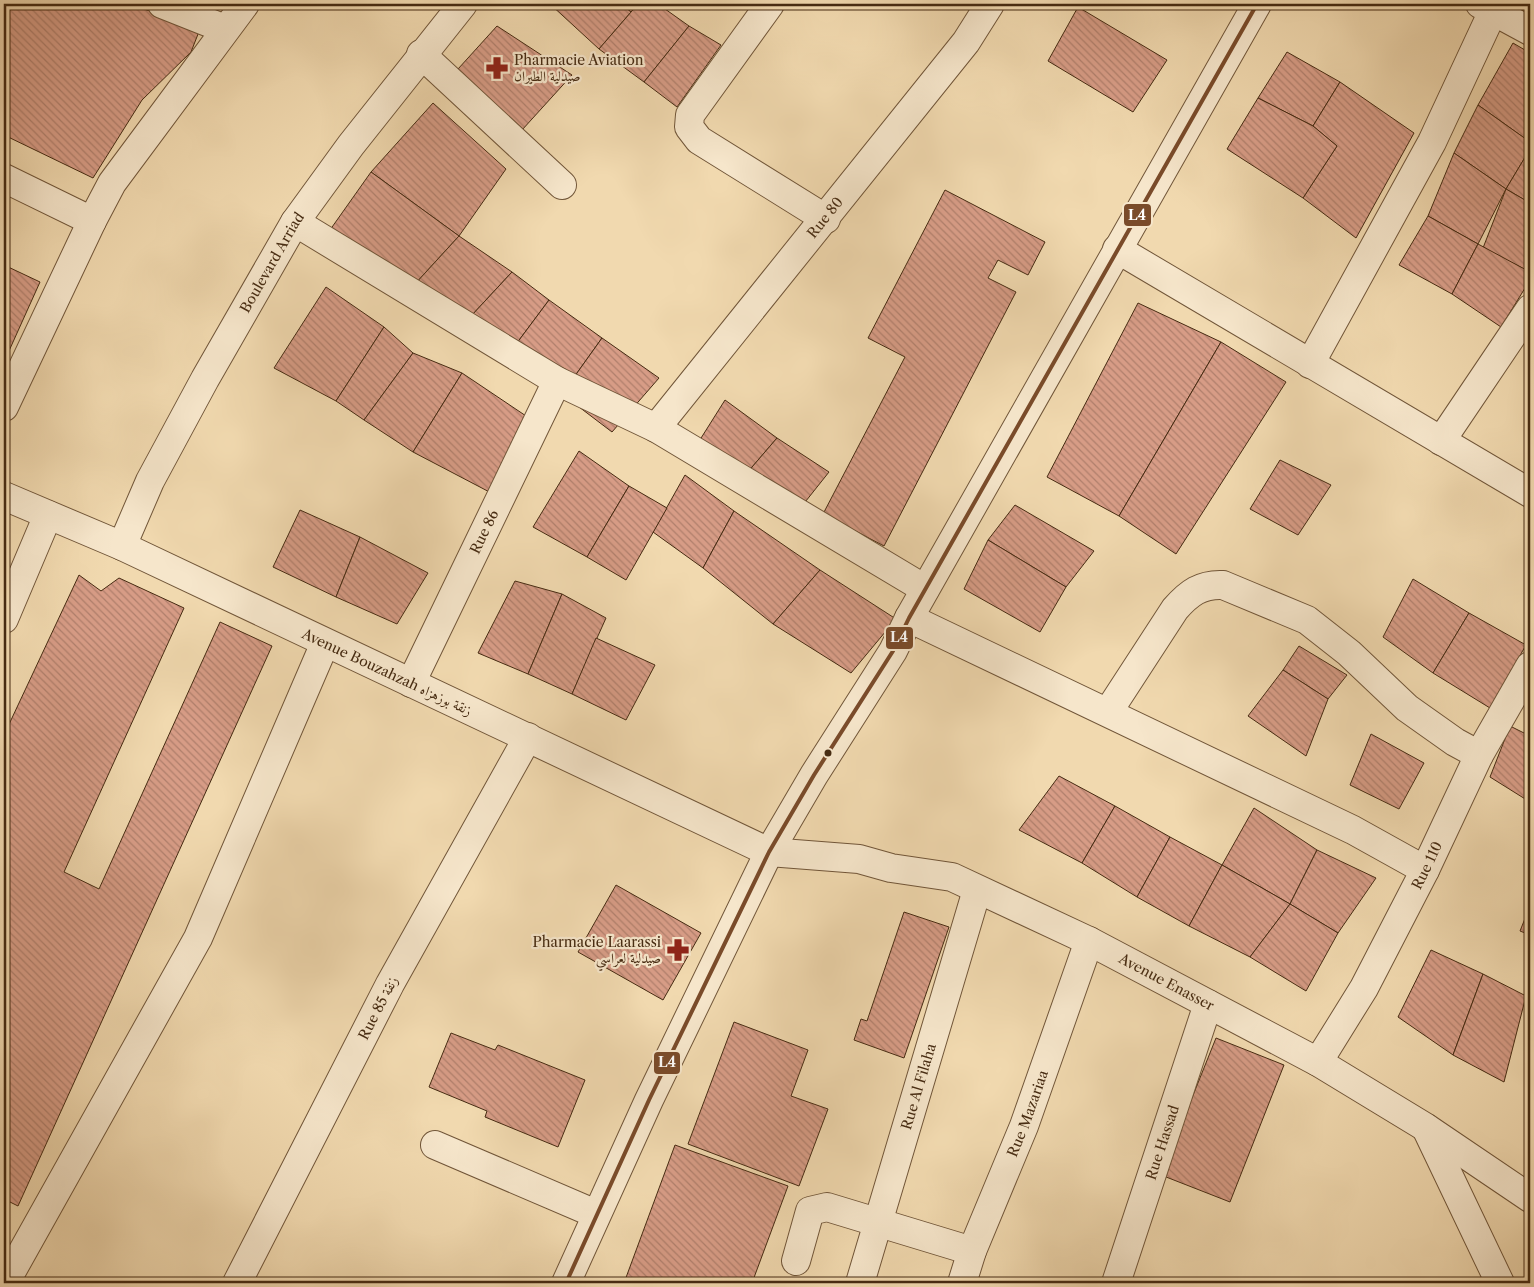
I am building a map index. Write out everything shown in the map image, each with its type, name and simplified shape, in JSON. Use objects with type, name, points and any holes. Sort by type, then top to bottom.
[{"type":"street","points":[[162,4],[225,29]]},
{"type":"street","points":[[4,407],[92,221],[112,183],[244,4]]},
{"type":"street","name":"Boulevard Arriad","points":[[122,546],[150,481],[205,379],[295,222],[351,145],[463,4]]},
{"type":"street","points":[[770,4],[690,114],[689,127],[698,140],[826,219]]},
{"type":"street","name":"Rue 80","points":[[656,428],[826,219],[966,42],[990,4]]},
{"type":"street","points":[[566,1283],[596,1214],[769,852],[814,775],[893,651],[925,589],[1257,4]]},
{"type":"street","points":[[1310,364],[1432,142],[1486,7],[1530,31]]},
{"type":"street","points":[[422,54],[562,184]]},
{"type":"street","points":[[4,178],[92,221]]},
{"type":"street","points":[[295,222],[557,381],[656,428],[925,589]]},
{"type":"street","points":[[1117,249],[1530,493]]},
{"type":"street","points":[[1441,441],[1530,308]]},
{"type":"street","name":"Rue 86","points":[[411,682],[557,381]]},
{"type":"street","name":"Avenue Bouzahzah زنقة بوزهزاه","points":[[4,496],[122,546],[769,852]]},
{"type":"street","points":[[4,618],[48,515]]},
{"type":"street","points":[[1108,712],[1175,609],[1188,594],[1209,585],[1223,585],[1307,620],[1349,653],[1407,708],[1455,742],[1479,755]]},
{"type":"street","points":[[909,618],[1353,830],[1426,870]]},
{"type":"street","points":[[6,1283],[198,938],[325,643]]},
{"type":"street","name":"Rue 110","points":[[1318,1062],[1364,988],[1426,870],[1479,755],[1530,666]]},
{"type":"street","name":"Rue 85 زنقة","points":[[237,1283],[390,984],[528,737]]},
{"type":"street","name":"Avenue Enasser","points":[[769,852],[859,859],[891,868],[952,877],[1089,941],[1318,1062],[1425,1127],[1530,1198]]},
{"type":"street","name":"Rue Al Filaha","points":[[860,1283],[978,890]]},
{"type":"street","name":"Rue Mazariaa","points":[[962,1283],[972,1251],[1024,1126],[1089,941]]},
{"type":"street","name":"Rue Hassad","points":[[1116,1283],[1208,1004]]},
{"type":"street","points":[[1425,1127],[1500,1283]]},
{"type":"street","points":[[434,1145],[596,1214]]},
{"type":"street","points":[[796,1261],[810,1211],[827,1207],[972,1251]]},
{"type":"building","points":[[4,4],[130,4],[200,29],[191,52],[142,100],[93,178],[4,135]]},
{"type":"building","points":[[550,4],[622,4],[631,12],[599,49]]},
{"type":"building","points":[[622,4],[638,4],[631,12]]},
{"type":"building","points":[[638,4],[658,4],[689,26],[644,82],[599,49]]},
{"type":"building","points":[[1078,7],[1167,60],[1133,112],[1048,61]]},
{"type":"building","points":[[497,26],[572,75],[522,130],[458,69]]},
{"type":"building","points":[[689,26],[721,45],[677,107],[644,82]]},
{"type":"building","points":[[1513,43],[1530,53],[1530,142],[1478,105]]},
{"type":"building","points":[[1287,52],[1340,82],[1313,126],[1258,98]]},
{"type":"building","points":[[1340,82],[1414,133],[1356,238],[1303,198],[1337,146],[1313,126]]},
{"type":"building","points":[[1258,98],[1313,126],[1337,146],[1303,198],[1227,149]]},
{"type":"building","points":[[433,103],[506,169],[459,236],[371,172]]},
{"type":"building","points":[[1478,105],[1530,142],[1530,149],[1506,189],[1454,153]]},
{"type":"building","points":[[1530,149],[1530,203],[1506,189]]},
{"type":"building","points":[[1454,153],[1506,189],[1478,244],[1428,216]]},
{"type":"building","points":[[371,172],[459,236],[404,296],[325,237]]},
{"type":"building","points":[[1506,189],[1530,203],[1530,272],[1483,248]]},
{"type":"building","points":[[945,190],[1045,242],[1028,275],[998,260],[988,278],[1016,292],[884,546],[823,514],[905,357],[868,338]]},
{"type":"building","points":[[1428,216],[1478,244],[1452,294],[1399,265]]},
{"type":"building","points":[[459,236],[512,272],[459,329],[404,296]]},
{"type":"building","points":[[1478,244],[1530,272],[1530,280],[1501,327],[1452,294]]},
{"type":"building","points":[[4,265],[40,282],[4,362]]},
{"type":"building","points":[[512,272],[549,300],[505,359],[459,329]]},
{"type":"building","points":[[326,287],[384,327],[336,401],[274,368]]},
{"type":"building","points":[[549,300],[602,338],[562,394],[505,359]]},
{"type":"building","points":[[1138,303],[1221,342],[1119,516],[1047,477]]},
{"type":"building","points":[[384,327],[413,353],[364,420],[336,401]]},
{"type":"building","points":[[602,338],[659,378],[612,432],[562,394]]},
{"type":"building","points":[[1221,342],[1286,382],[1176,554],[1119,516]]},
{"type":"building","points":[[413,353],[462,373],[413,452],[364,420]]},
{"type":"building","points":[[462,373],[535,422],[499,497],[413,452]]},
{"type":"building","points":[[725,400],[777,438],[734,488],[691,454]]},
{"type":"building","points":[[777,438],[829,472],[794,516],[734,488]]},
{"type":"building","points":[[579,451],[629,486],[587,557],[533,527]]},
{"type":"building","points":[[1280,460],[1331,485],[1298,535],[1250,509]]},
{"type":"building","points":[[685,475],[734,511],[703,568],[653,532]]},
{"type":"building","points":[[629,486],[667,508],[626,580],[587,557]]},
{"type":"building","points":[[1015,505],[1094,551],[1066,587],[988,540]]},
{"type":"building","points":[[300,510],[360,537],[336,597],[273,567]]},
{"type":"building","points":[[734,511],[820,570],[773,624],[703,568]]},
{"type":"building","points":[[360,537],[428,573],[397,624],[336,597]]},
{"type":"building","points":[[988,540],[1066,587],[1040,632],[964,589]]},
{"type":"building","points":[[820,570],[896,619],[851,673],[773,624]]},
{"type":"building","points":[[79,575],[101,591],[119,578],[184,608],[64,872],[99,889],[220,622],[272,646],[18,1206],[4,1199],[4,735]]},
{"type":"building","points":[[1413,579],[1469,613],[1433,673],[1383,637]]},
{"type":"building","points":[[515,581],[562,594],[528,674],[478,653]]},
{"type":"building","points":[[562,594],[606,618],[572,694],[528,674]]},
{"type":"building","points":[[1469,613],[1526,645],[1490,708],[1433,673]]},
{"type":"building","points":[[596,638],[655,665],[626,720],[572,694]]},
{"type":"building","points":[[1299,646],[1347,675],[1328,699],[1283,670]]},
{"type":"building","points":[[1283,670],[1328,699],[1306,756],[1248,716]]},
{"type":"building","points":[[1510,726],[1530,736],[1530,802],[1490,777]]},
{"type":"building","points":[[1371,734],[1424,763],[1399,809],[1350,785]]},
{"type":"building","points":[[1059,776],[1115,806],[1082,863],[1019,830]]},
{"type":"building","points":[[1115,806],[1170,837],[1137,897],[1082,863]]},
{"type":"building","points":[[1254,808],[1317,850],[1290,904],[1222,865]]},
{"type":"building","points":[[1170,837],[1222,865],[1189,926],[1137,897]]},
{"type":"building","points":[[1317,850],[1376,878],[1338,933],[1290,904]]},
{"type":"building","points":[[1222,865],[1290,904],[1250,957],[1189,926]]},
{"type":"building","points":[[616,885],[701,933],[663,1000],[578,952]]},
{"type":"building","points":[[1290,904],[1338,933],[1306,991],[1250,957]]},
{"type":"building","points":[[1530,906],[1530,935],[1520,931]]},
{"type":"building","points":[[904,912],[949,927],[904,1058],[854,1040],[861,1019],[867,1021]]},
{"type":"building","points":[[1431,950],[1483,974],[1453,1055],[1398,1017]]},
{"type":"building","points":[[1483,974],[1526,996],[1504,1082],[1453,1055]]},
{"type":"building","points":[[734,1022],[808,1050],[791,1096],[828,1109],[799,1186],[688,1144]]},
{"type":"building","points":[[451,1033],[495,1050],[498,1045],[585,1080],[558,1147],[485,1117],[487,1111],[429,1087]]},
{"type":"building","points":[[1216,1038],[1284,1065],[1230,1202],[1161,1175]]},
{"type":"building","points":[[675,1145],[788,1186],[752,1283],[624,1283]]},
{"type":"transit line","name":"L4","points":[[566,1283],[649,1100],[769,852],[814,775],[893,651],[909,618],[1257,4]]},
{"type":"place","name":"Pharmacie Aviation صيدلية الطيران","points":[[497,68]]},
{"type":"place","name":"Pharmacie Laarassi صيدلية لعراسي","points":[[678,950]]}]
